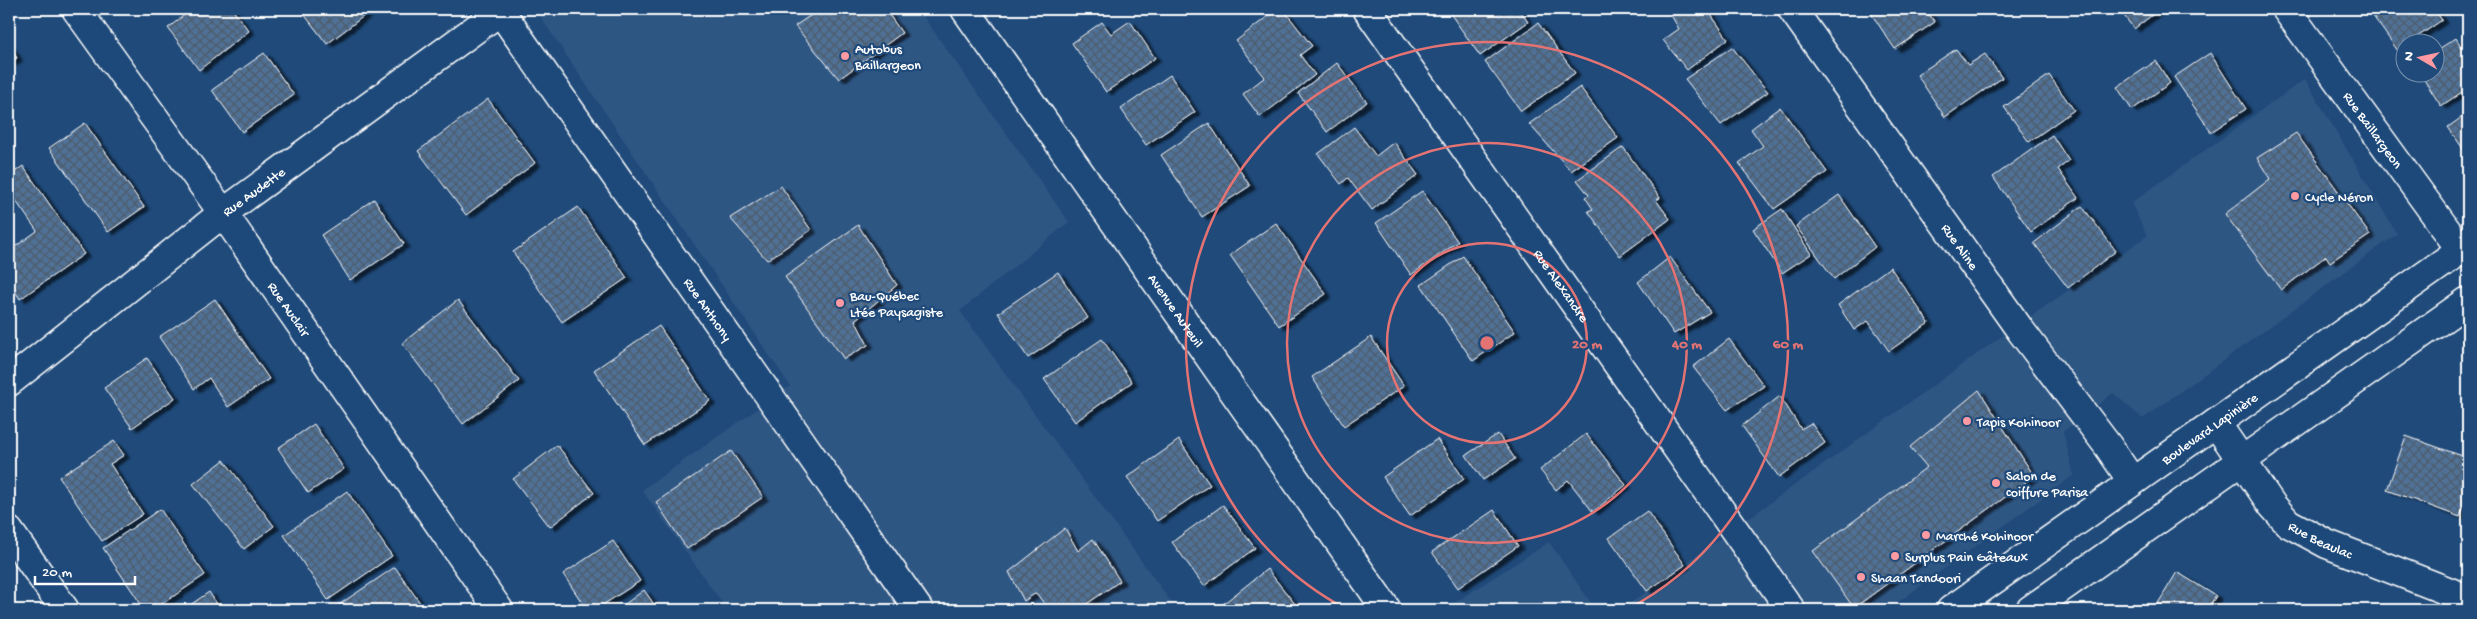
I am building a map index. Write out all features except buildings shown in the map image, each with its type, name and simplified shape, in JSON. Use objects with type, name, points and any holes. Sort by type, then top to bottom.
[{"type":"street","name":"Rue Auclair","points":[[76,9],[223,213],[499,610]]},
{"type":"street","name":"Avenue Auteuil","points":[[965,9],[1387,610]]},
{"type":"street","name":"Rue Alexandre","points":[[1367,9],[1791,610]]},
{"type":"street","name":"Rue Aline","points":[[1792,9],[2021,331],[2108,446],[2132,481]]},
{"type":"street","name":"Rue Baillargeon","points":[[2286,9],[2465,247]]},
{"type":"street","name":"Rue Audette","points":[[9,382],[223,213],[501,10]]},
{"type":"street","name":"Rue Anthony","points":[[501,10],[919,610]]},
{"type":"street","name":"Boulevard Lapinière","points":[[1951,610],[2465,247]]},
{"type":"street","points":[[2030,610],[2243,462],[2468,301]]},
{"type":"street","name":"Rue Beaulac","points":[[2216,422],[2288,523],[2310,536],[2468,598]]},
{"type":"street","points":[[9,531],[65,610]]},
{"type":"shaded area","points":[[535,9],[918,9],[1069,222],[960,311],[1177,610],[727,610],[642,490],[790,386]]},
{"type":"shaded area","points":[[2305,79],[2397,234],[2143,419],[2113,393],[2063,432],[2074,475],[1887,610],[1621,610],[1995,341],[2147,236],[2131,203]]},
{"type":"shaded area","points":[[1549,542],[1596,610],[1443,610]]},
{"type":"place","name":"Autobus Baillargeon","points":[[845,56]]},
{"type":"place","name":"Cycle Néron","points":[[2295,196]]},
{"type":"place","name":"Bau-Québec Ltée Paysagiste","points":[[840,303]]},
{"type":"place","name":"Tapis Kohinoor","points":[[1967,421]]},
{"type":"place","name":"Salon de coiffure Parisa","points":[[1996,483]]},
{"type":"place","name":"Marché Kohinoor","points":[[1926,535]]},
{"type":"place","name":"Surplus Pain Gâteaux","points":[[1895,556]]},
{"type":"place","name":"Shaan Tandoori","points":[[1861,577]]}]
